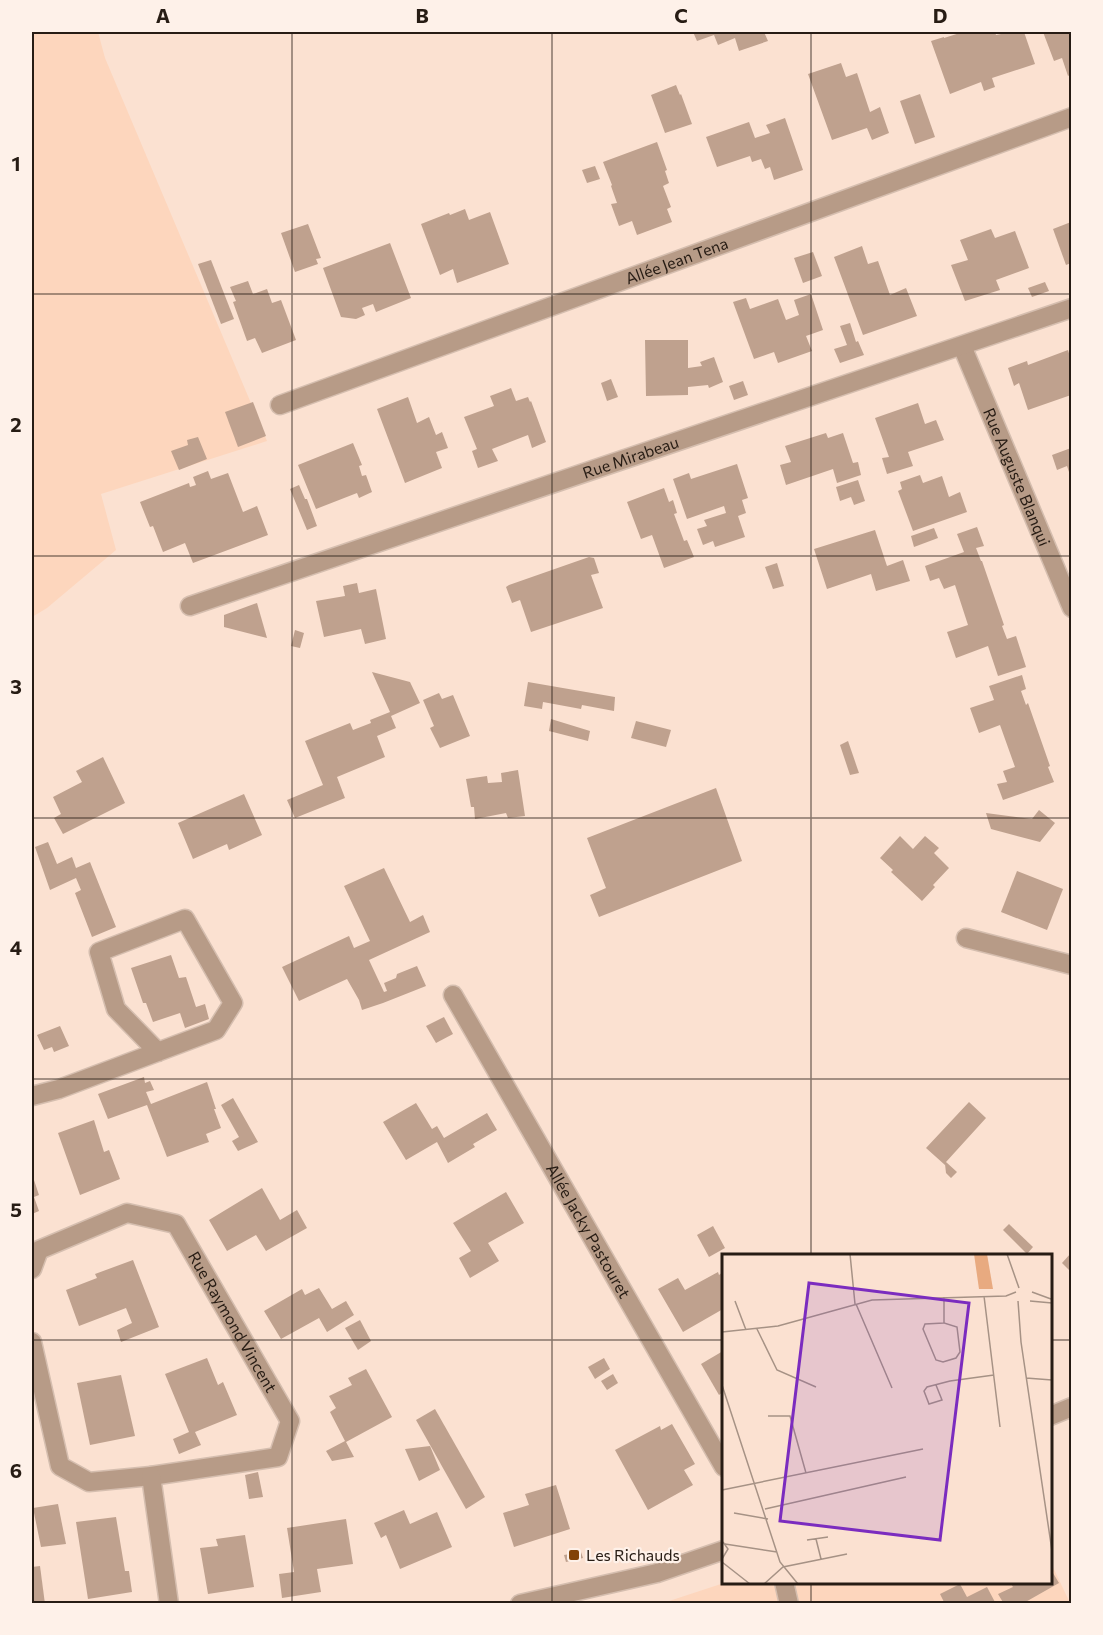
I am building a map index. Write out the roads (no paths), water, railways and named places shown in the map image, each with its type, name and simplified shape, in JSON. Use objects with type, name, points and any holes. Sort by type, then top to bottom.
[{"type":"street","name":"Allée Jean Tena","points":[[280,405],[1071,117]]},
{"type":"street","name":"Rue Mirabeau","points":[[190,606],[1071,308]]},
{"type":"street","name":"Rue Auguste Blanqui","points":[[962,346],[1071,608]]},
{"type":"street","points":[[32,1096],[59,1089],[158,1052],[216,1030],[232,1003],[185,920],[99,952],[116,1009],[158,1052]]},
{"type":"street","points":[[966,938],[1071,965]]},
{"type":"street","name":"Allée Jacky Pastouret","points":[[453,995],[722,1465]]},
{"type":"street","name":"Rue Raymond Vincent","points":[[32,1269],[39,1250],[127,1213],[176,1224],[290,1421],[278,1457],[151,1476],[89,1482],[60,1466],[32,1342]]},
{"type":"street","points":[[1052,1415],[1071,1407]]},
{"type":"street","points":[[151,1476],[169,1604]]},
{"type":"street","points":[[520,1604],[657,1573],[722,1550]]},
{"type":"street","points":[[784,1584],[789,1604]]},
{"type":"place","name":"Les Richauds","points":[[574,1555]]}]
